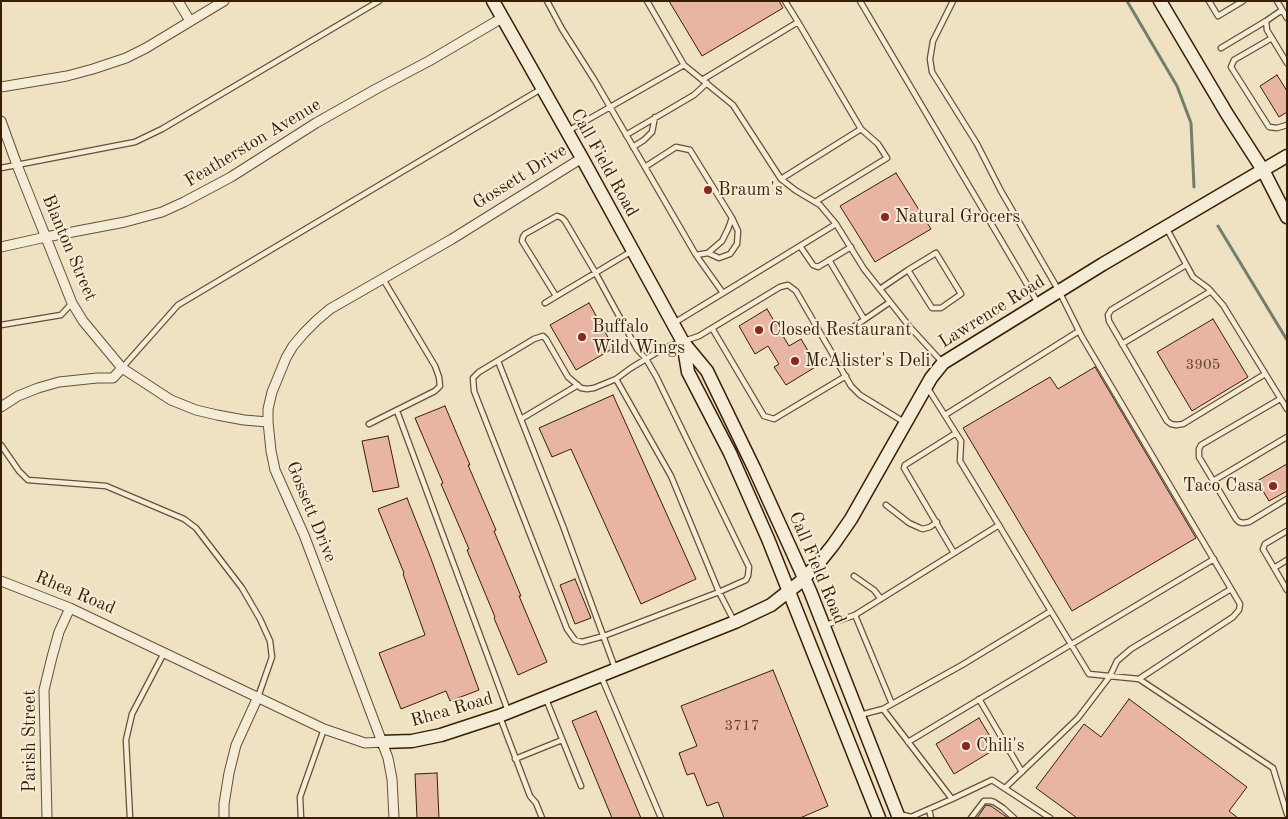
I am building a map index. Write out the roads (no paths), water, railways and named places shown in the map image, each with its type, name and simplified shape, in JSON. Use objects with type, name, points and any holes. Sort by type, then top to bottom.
[{"type":"main road","name":"Call Field Road","points":[[492,1],[582,158],[683,342],[707,371],[754,468],[802,581],[824,626],[859,715],[894,816]]},
{"type":"main road","points":[[1160,1],[1227,114],[1263,170],[1287,217]]},
{"type":"main road","name":"Lawrence Road","points":[[802,581],[832,546],[851,519],[931,378],[943,363],[1038,304],[1287,156]]},
{"type":"main road","name":"Call Field Road","points":[[683,342],[688,372],[730,454],[768,539],[879,818]]},
{"type":"main road","name":"Rhea Road","points":[[382,742],[412,742],[442,735],[504,714],[735,622],[770,605],[802,581]]},
{"type":"main road","points":[[840,719],[859,715]]},
{"type":"street","points":[[178,1],[190,21]]},
{"type":"street","points":[[1,88],[93,70],[126,58],[224,1]]},
{"type":"street","name":"Featherston Avenue","points":[[1,247],[125,222],[162,212],[184,202],[231,177],[316,123],[429,61],[502,18]]},
{"type":"street","name":"Blanton Street","points":[[1,121],[72,302],[83,321],[122,368],[171,400],[196,410],[268,422]]},
{"type":"street","name":"Gossett Drive","points":[[394,818],[392,779],[388,758],[304,535],[275,470],[270,451],[268,422],[268,409],[272,392],[293,346],[317,320],[330,310],[452,239],[582,158]]},
{"type":"street","points":[[1,407],[18,396],[60,382],[113,378],[122,368]]},
{"type":"street","name":"Rhea Road","points":[[1,581],[70,608],[324,729],[365,743],[382,742]]},
{"type":"street","name":"Parish Street","points":[[47,818],[44,690],[59,632],[70,608]]},
{"type":"street","points":[[224,818],[224,804],[229,773],[236,745],[257,698]]},
{"type":"lane","points":[[1,168],[135,142],[380,1]]},
{"type":"lane","points":[[547,1],[696,255],[723,293]]},
{"type":"lane","points":[[647,1],[684,65],[733,105],[781,179],[820,205],[836,224],[864,269],[909,326],[943,363]]},
{"type":"lane","points":[[785,1],[862,130],[878,144],[886,158],[815,202]]},
{"type":"lane","points":[[860,1],[1038,304]]},
{"type":"lane","points":[[953,1],[933,41],[930,59],[932,72],[977,144],[1001,192],[1059,292],[1079,331],[1240,604],[1239,610],[1233,616],[1139,679]]},
{"type":"lane","points":[[1209,1],[1218,16],[1243,1]]},
{"type":"lane","points":[[1277,1],[1287,18]]},
{"type":"lane","points":[[1221,48],[1282,10]]},
{"type":"lane","points":[[1266,21],[1267,30],[1287,63]]},
{"type":"lane","points":[[626,135],[694,95],[704,82],[798,22]]},
{"type":"lane","points":[[1272,38],[1234,60],[1231,67],[1269,127],[1277,128],[1287,125]]},
{"type":"lane","points":[[567,132],[684,65]]},
{"type":"lane","points":[[122,368],[178,305],[542,88]]},
{"type":"lane","points":[[633,147],[652,132],[655,117]]},
{"type":"lane","points":[[781,179],[862,130]]},
{"type":"lane","points":[[645,166],[676,147],[690,150],[738,231],[737,244],[730,254],[719,258],[708,253]]},
{"type":"lane","points":[[556,296],[522,241],[525,234],[557,216],[562,218],[595,272],[637,349],[646,359],[656,376],[749,567],[746,580],[719,592],[604,636],[582,642],[575,640],[567,630],[474,391],[473,378],[475,375],[537,337],[543,336],[568,377],[581,388],[586,390],[594,388],[616,379],[646,359],[664,348],[699,336],[788,285],[796,291],[851,386],[860,395],[905,423]]},
{"type":"lane","points":[[696,255],[708,253],[722,241],[732,218]]},
{"type":"lane","points":[[673,324],[836,224]]},
{"type":"lane","points":[[1166,227],[1193,277],[1208,288],[1223,305],[1287,409]]},
{"type":"lane","points":[[800,246],[812,265],[818,267],[850,247]]},
{"type":"lane","points":[[545,302],[632,250]]},
{"type":"lane","points":[[880,289],[908,270],[936,253],[961,294],[940,308],[932,308],[908,270]]},
{"type":"lane","points":[[829,260],[864,319]]},
{"type":"lane","points":[[1186,265],[1111,310],[1108,315],[1109,321],[1167,421],[1176,425],[1183,424],[1265,374]]},
{"type":"lane","points":[[369,424],[435,391],[440,386],[435,366],[383,279]]},
{"type":"lane","points":[[1122,344],[1211,291]]},
{"type":"lane","points":[[1,325],[61,315],[72,302]]},
{"type":"lane","points":[[855,326],[890,302]]},
{"type":"lane","points":[[712,328],[764,416],[774,419],[846,376]]},
{"type":"lane","points":[[944,415],[1079,331]]},
{"type":"lane","points":[[498,361],[564,526],[616,669]]},
{"type":"lane","points":[[616,379],[670,476],[719,592],[735,622]]},
{"type":"lane","points":[[521,420],[578,385]]},
{"type":"lane","points":[[927,386],[961,441],[960,461],[1089,674],[1139,679],[1273,768],[1287,814]]},
{"type":"lane","points":[[1280,398],[1201,445],[1199,457],[1236,519],[1243,523],[1249,522],[1287,499]]},
{"type":"lane","points":[[397,411],[504,714],[515,759],[530,796],[536,803],[542,818]]},
{"type":"lane","points":[[954,553],[904,468],[905,465],[956,433]]},
{"type":"lane","points":[[1213,481],[1287,437]]},
{"type":"lane","points":[[1,444],[28,480],[106,486],[184,519],[196,528],[242,588],[270,641],[272,657],[257,698]]},
{"type":"lane","points":[[886,505],[909,523],[923,529],[937,522]]},
{"type":"lane","points":[[824,626],[855,615],[999,525]]},
{"type":"lane","points":[[1287,531],[1265,544],[1263,549],[1287,590]]},
{"type":"lane","points":[[908,742],[1214,559]]},
{"type":"lane","points":[[1274,568],[1287,560]]},
{"type":"lane","points":[[854,576],[874,590],[881,599]]},
{"type":"lane","points":[[1005,788],[1078,718],[1110,676],[1117,661],[1131,649],[1231,589]]},
{"type":"lane","points":[[859,715],[883,709],[962,665],[1051,611]]},
{"type":"lane","points":[[855,615],[892,704]]},
{"type":"lane","points":[[130,818],[126,740],[132,714],[164,653]]},
{"type":"lane","points":[[601,675],[661,818]]},
{"type":"lane","points":[[545,698],[580,786]]},
{"type":"lane","points":[[979,699],[1022,772]]},
{"type":"lane","points":[[883,709],[952,799]]},
{"type":"lane","points":[[301,818],[300,797],[324,729]]},
{"type":"lane","points":[[515,759],[562,740]]},
{"type":"lane","points":[[894,816],[911,816],[992,780],[1050,818]]},
{"type":"lane","points":[[971,818],[984,802],[990,801],[1003,808],[1014,818]]},
{"type":"lane","points":[[929,809],[931,818]]},
{"type":"lane","points":[[1037,818],[1042,812]]},
{"type":"waterway","points":[[1127,1],[1177,86],[1191,123],[1194,187]]},
{"type":"waterway","points":[[1218,226],[1287,340]]},
{"type":"place","name":"Braum's","points":[[708,190]]},
{"type":"place","name":"Natural Grocers","points":[[885,217]]},
{"type":"place","name":"Closed Restaurant","points":[[759,330]]},
{"type":"place","name":"Buffalo Wild Wings","points":[[582,337]]},
{"type":"place","name":"McAlister's Deli","points":[[795,361]]},
{"type":"place","name":"Taco Casa","points":[[1273,486]]},
{"type":"place","name":"Chili's","points":[[966,746]]}]
